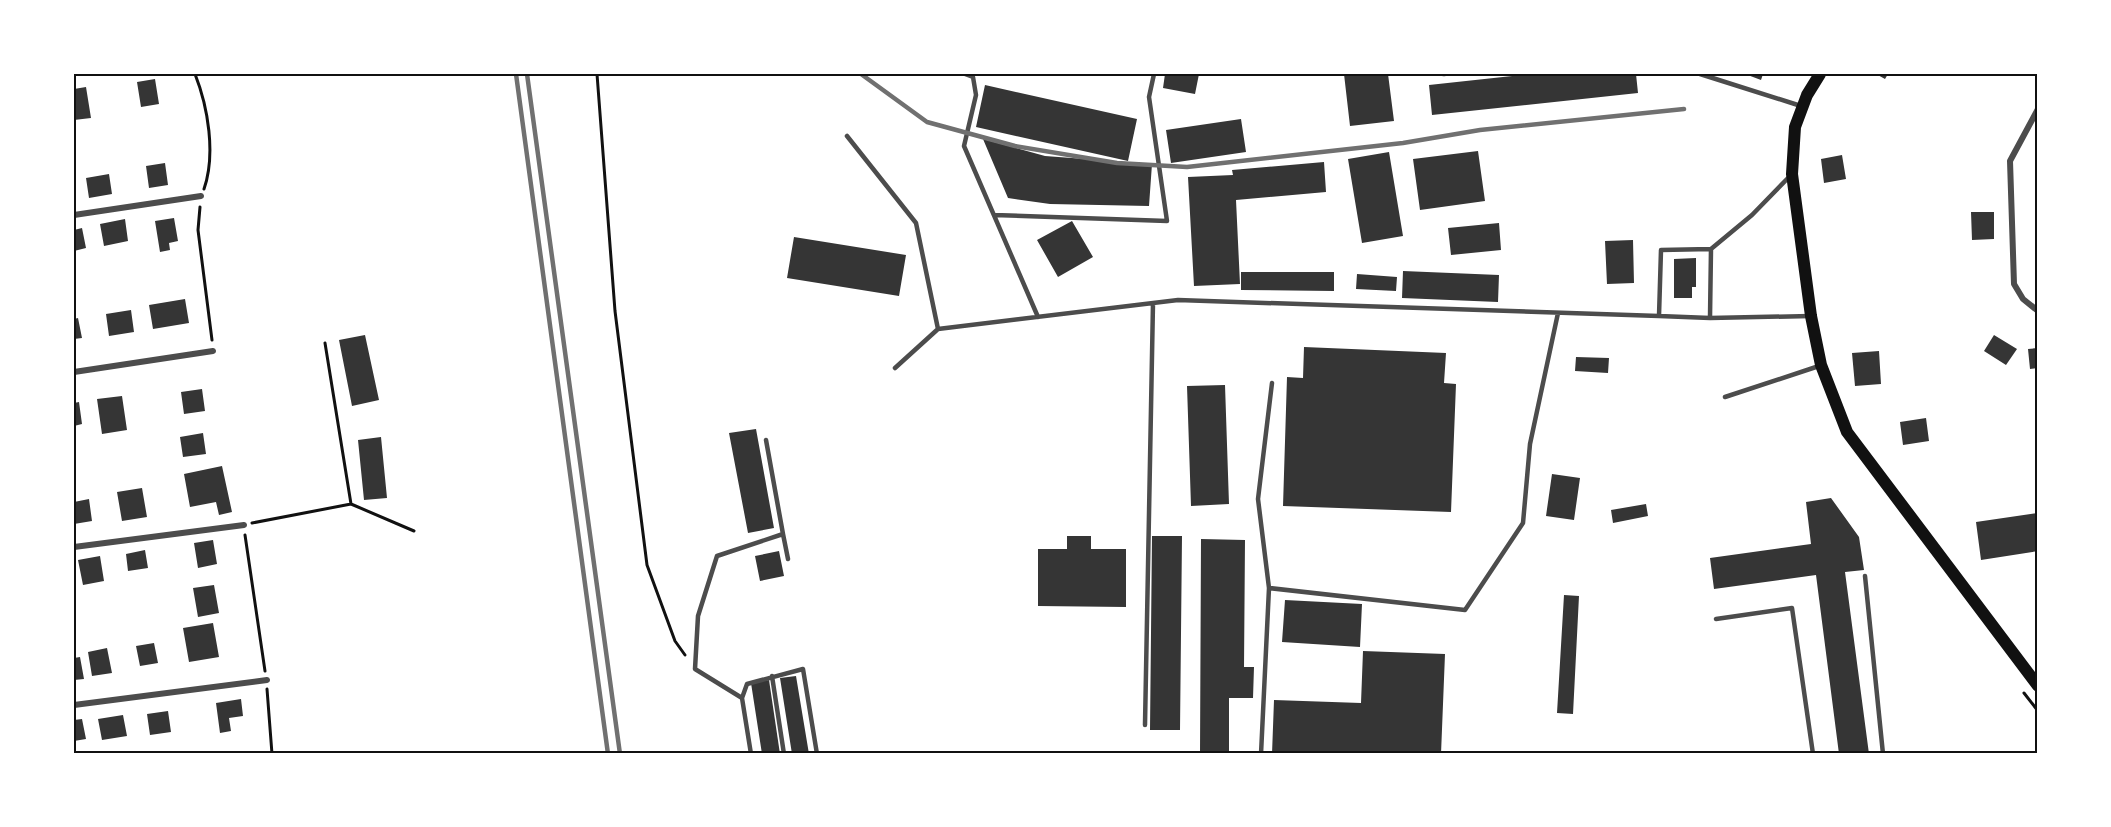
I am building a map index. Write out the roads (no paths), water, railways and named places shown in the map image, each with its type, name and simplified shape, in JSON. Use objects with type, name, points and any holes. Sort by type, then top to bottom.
[{"type":"main road","points":[[1820,74],[1803,106],[1792,148],[1792,174],[1811,316],[1821,365],[1847,432],[2037,686]]},
{"type":"street","points":[[2037,109],[2010,161],[2014,284],[2023,299],[2037,311]]},
{"type":"street","points":[[74,215],[201,196]]},
{"type":"street","points":[[74,372],[213,351]]},
{"type":"street","points":[[74,547],[244,525]]},
{"type":"street","points":[[74,705],[267,680]]},
{"type":"lane","points":[[965,74],[973,77],[976,95],[964,146],[1038,317]]},
{"type":"lane","points":[[994,215],[1167,221],[1149,97],[1154,74]]},
{"type":"lane","points":[[1700,74],[1803,106]]},
{"type":"lane","points":[[847,136],[916,223],[938,329]]},
{"type":"lane","points":[[1659,316],[1660,250],[1711,249],[1752,215],[1792,174]]},
{"type":"lane","points":[[1710,318],[1711,249]]},
{"type":"lane","points":[[895,368],[938,329],[1178,300],[1710,318],[1811,316]]},
{"type":"lane","points":[[1145,725],[1152,303]]},
{"type":"lane","points":[[1269,588],[1465,610],[1523,523],[1530,444],[1558,313]]},
{"type":"lane","points":[[1725,397],[1821,365]]},
{"type":"lane","points":[[1261,753],[1269,588],[1258,499],[1272,383]]},
{"type":"lane","points":[[766,440],[788,559]]},
{"type":"lane","points":[[742,698],[695,669],[698,616],[717,556],[783,534]]},
{"type":"lane","points":[[1865,576],[1883,753]]},
{"type":"lane","points":[[1716,619],[1792,608],[1813,753]]},
{"type":"lane","points":[[751,753],[742,698],[747,684],[803,669],[817,753]]},
{"type":"lane","points":[[772,676],[784,753]]},
{"type":"railway","points":[[516,74],[608,754]]},
{"type":"railway","points":[[527,74],[620,754]]},
{"type":"railway","points":[[861,74],[927,122],[1015,146],[1117,163],[1187,167],[1403,143],[1480,130],[1684,109]]}]
